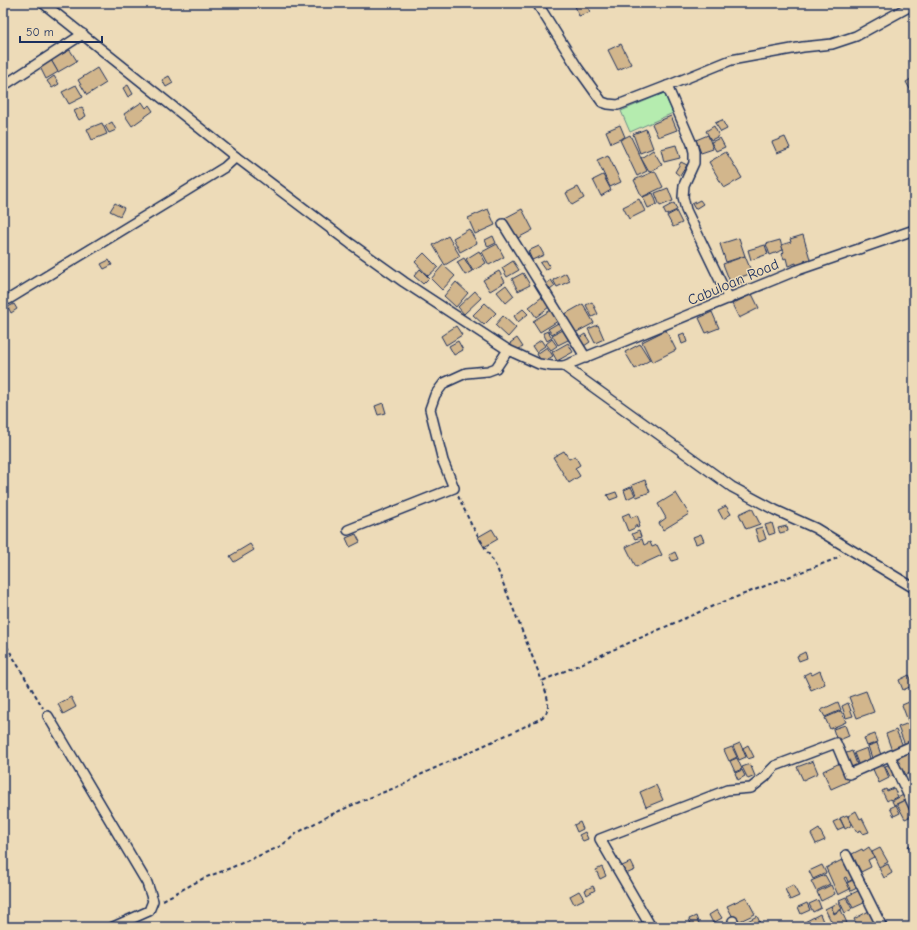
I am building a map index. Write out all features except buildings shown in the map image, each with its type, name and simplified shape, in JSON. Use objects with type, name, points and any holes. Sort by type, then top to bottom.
[{"type":"street","points":[[43,3],[201,130],[351,244],[404,282],[508,350],[539,364],[564,366],[732,487],[775,510],[815,528],[914,588]]},
{"type":"street","points":[[537,3],[577,67],[602,102],[618,105],[731,60],[803,47],[832,44],[856,36],[914,4]]},
{"type":"street","points":[[3,86],[83,34]]},
{"type":"street","points":[[667,86],[694,152],[694,163],[684,185],[683,197],[686,210],[729,299]]},
{"type":"street","points":[[3,300],[9,299],[159,208],[225,167],[236,157]]},
{"type":"street","points":[[503,224],[586,358]]},
{"type":"street","name":"Cabuloan Road","points":[[564,366],[795,271],[914,230]]},
{"type":"street","points":[[348,530],[454,488],[444,461],[430,410],[435,395],[444,383],[466,373],[488,371],[496,368],[508,350]]},
{"type":"street","points":[[48,716],[147,883],[153,901],[149,911],[113,927]]},
{"type":"street","points":[[651,927],[600,839],[727,790],[751,788],[762,780],[776,766],[836,743],[849,774],[914,746]]},
{"type":"street","points":[[890,756],[914,807]]},
{"type":"street","points":[[846,855],[882,927]]},
{"type":"path","points":[[162,901],[204,878],[279,847],[297,832],[328,816],[407,783],[420,775],[528,725],[544,716],[548,708],[547,695],[542,681],[497,568],[471,524],[454,488]]},
{"type":"path","points":[[542,681],[713,606],[835,559],[848,548]]},
{"type":"path","points":[[3,640],[48,716]]},
{"type":"green space","points":[[664,93],[673,113],[630,132],[621,111]]}]
